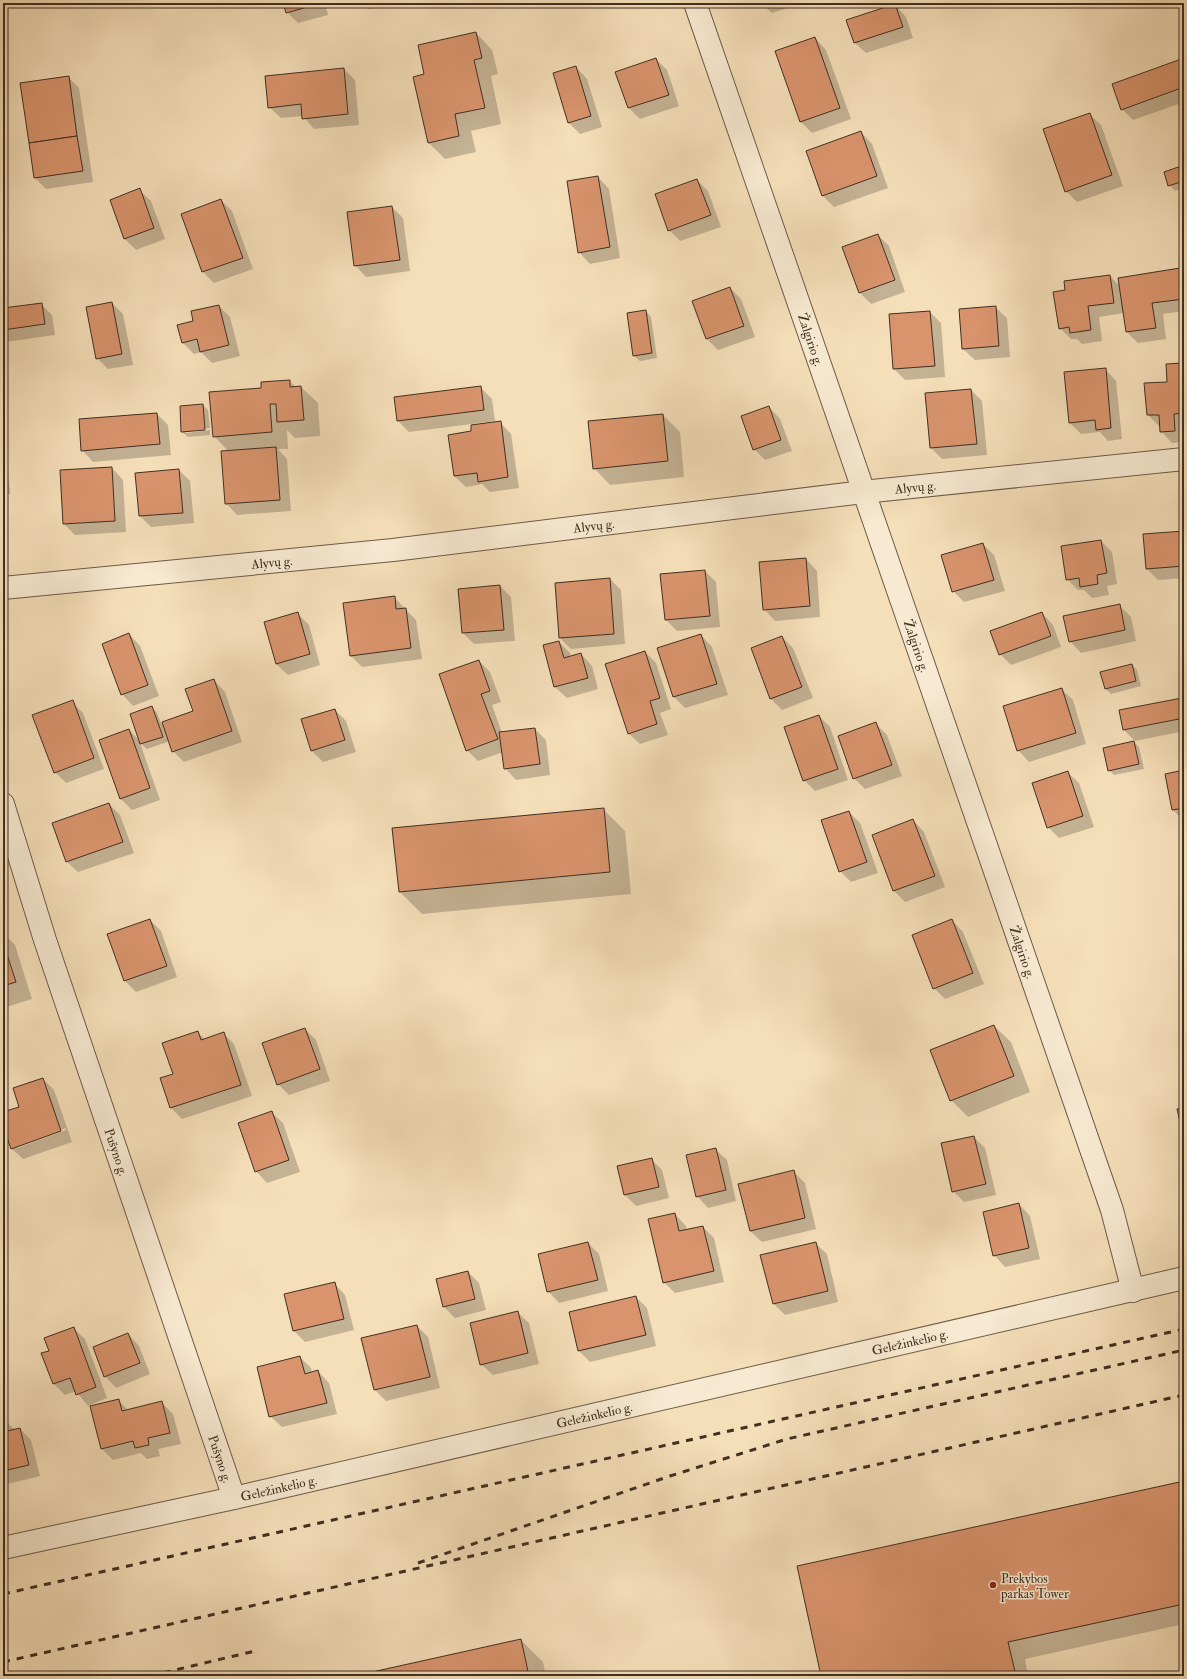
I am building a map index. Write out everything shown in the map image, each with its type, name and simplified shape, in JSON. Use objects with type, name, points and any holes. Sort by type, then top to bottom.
[{"type":"street","name":"Žalgirio g.","points":[[695,3],[1112,1210],[1133,1290]]},
{"type":"street","name":"Alyvų g.","points":[[3,588],[394,550],[863,492],[1184,458]]},
{"type":"street","name":"Pušyno g.","points":[[3,804],[45,940],[234,1498]]},
{"type":"street","name":"Geležinkelio g.","points":[[3,1548],[234,1498],[1184,1278]]},
{"type":"building","points":[[283,3],[317,3],[318,4],[286,13]]},
{"type":"building","points":[[895,4],[903,27],[854,43],[846,20]]},
{"type":"building","points":[[476,32],[482,58],[474,60],[485,108],[455,114],[459,136],[428,143],[413,77],[424,74],[418,45]]},
{"type":"building","points":[[815,37],[840,108],[800,122],[775,51]]},
{"type":"building","points":[[656,58],[669,95],[628,108],[615,72]]},
{"type":"building","points":[[1184,58],[1184,87],[1121,110],[1112,84]]},
{"type":"building","points":[[576,66],[591,116],[568,123],[553,73]]},
{"type":"building","points":[[344,68],[348,114],[302,119],[301,104],[268,108],[265,76]]},
{"type":"building","points":[[69,76],[77,136],[29,143],[20,83]]},
{"type":"building","points":[[1090,113],[1112,175],[1065,192],[1043,129]]},
{"type":"building","points":[[861,131],[877,176],[822,196],[806,151]]},
{"type":"building","points":[[77,136],[83,171],[34,178],[29,143]]},
{"type":"building","points":[[1184,165],[1184,181],[1168,186],[1164,172]]},
{"type":"building","points":[[598,176],[610,247],[578,253],[567,181]]},
{"type":"building","points":[[697,179],[711,215],[668,231],[655,194]]},
{"type":"building","points":[[140,188],[154,228],[124,239],[110,200]]},
{"type":"building","points":[[221,199],[243,258],[202,272],[181,214]]},
{"type":"building","points":[[392,206],[400,260],[354,266],[347,212]]},
{"type":"building","points":[[878,234],[895,280],[859,293],[842,247]]},
{"type":"building","points":[[1180,268],[1184,299],[1152,303],[1156,328],[1126,332],[1118,278]]},
{"type":"building","points":[[1110,275],[1114,303],[1088,306],[1091,330],[1070,333],[1069,327],[1059,329],[1053,292],[1065,290],[1064,281]]},
{"type":"building","points":[[730,287],[744,326],[706,339],[692,301]]},
{"type":"building","points":[[112,302],[122,354],[96,359],[86,307]]},
{"type":"building","points":[[42,303],[45,324],[3,330],[3,308]]},
{"type":"building","points":[[219,305],[229,345],[200,352],[197,339],[182,343],[177,325],[193,321],[191,311]]},
{"type":"building","points":[[996,306],[999,346],[962,349],[959,309]]},
{"type":"building","points":[[646,310],[652,353],[633,356],[627,313]]},
{"type":"building","points":[[930,311],[935,366],[893,369],[889,314]]},
{"type":"building","points":[[1184,363],[1184,413],[1174,414],[1175,431],[1160,432],[1159,415],[1147,415],[1144,383],[1167,382],[1166,364]]},
{"type":"building","points":[[1106,368],[1111,428],[1096,430],[1095,420],[1069,423],[1064,372]]},
{"type":"building","points":[[290,380],[290,387],[301,386],[304,420],[277,422],[276,404],[270,404],[272,432],[213,437],[209,392],[261,388],[261,382]]},
{"type":"building","points":[[481,386],[484,410],[397,421],[394,397]]},
{"type":"building","points":[[971,389],[977,444],[930,448],[925,393]]},
{"type":"building","points":[[203,404],[205,430],[181,432],[180,406]]},
{"type":"building","points":[[769,406],[781,440],[753,450],[741,416]]},
{"type":"building","points":[[157,413],[160,444],[81,451],[79,419]]},
{"type":"building","points":[[663,414],[668,461],[593,469],[588,421]]},
{"type":"building","points":[[501,421],[508,477],[478,482],[477,473],[454,476],[448,435],[471,431],[471,425]]},
{"type":"building","points":[[276,447],[280,500],[225,504],[221,451]]},
{"type":"building","points":[[112,467],[115,521],[63,524],[60,470]]},
{"type":"building","points":[[179,469],[183,513],[139,516],[135,473]]},
{"type":"building","points":[[1184,531],[1184,566],[1146,569],[1143,534]]},
{"type":"building","points":[[1101,540],[1107,573],[1097,575],[1098,584],[1080,587],[1079,578],[1066,580],[1061,546]]},
{"type":"building","points":[[983,543],[994,580],[952,592],[941,555]]},
{"type":"building","points":[[806,558],[810,606],[763,610],[759,562]]},
{"type":"building","points":[[705,570],[710,616],[665,620],[660,574]]},
{"type":"building","points":[[610,578],[614,634],[559,638],[555,583]]},
{"type":"building","points":[[500,585],[504,630],[462,633],[458,589]]},
{"type":"building","points":[[395,596],[396,609],[406,608],[411,648],[350,656],[343,603]]},
{"type":"building","points":[[1120,604],[1125,630],[1069,642],[1063,616]]},
{"type":"building","points":[[298,612],[310,654],[276,664],[264,622]]},
{"type":"building","points":[[1042,612],[1051,636],[999,655],[990,631]]},
{"type":"building","points":[[129,633],[148,685],[121,695],[102,644]]},
{"type":"building","points":[[701,634],[717,684],[673,697],[657,648]]},
{"type":"building","points":[[782,636],[802,687],[770,699],[751,648]]},
{"type":"building","points":[[559,641],[564,658],[581,653],[588,678],[554,687],[543,645]]},
{"type":"building","points":[[645,651],[660,698],[650,701],[657,724],[628,734],[605,664]]},
{"type":"building","points":[[479,660],[490,691],[481,694],[498,739],[466,751],[439,674]]},
{"type":"building","points":[[1132,664],[1136,681],[1105,689],[1100,672]]},
{"type":"building","points":[[214,679],[232,731],[172,752],[162,722],[193,711],[185,689]]},
{"type":"building","points":[[1062,688],[1076,733],[1017,751],[1003,706]]},
{"type":"building","points":[[1182,698],[1184,718],[1123,730],[1119,710]]},
{"type":"building","points":[[73,700],[94,758],[54,773],[32,715]]},
{"type":"building","points":[[152,706],[163,737],[140,744],[130,714]]},
{"type":"building","points":[[335,709],[345,740],[311,751],[301,719]]},
{"type":"building","points":[[819,715],[838,769],[803,781],[784,727]]},
{"type":"building","points":[[876,722],[892,765],[853,779],[838,736]]},
{"type":"building","points":[[535,728],[540,764],[504,769],[499,732]]},
{"type":"building","points":[[129,729],[150,788],[120,799],[99,740]]},
{"type":"building","points":[[1134,741],[1139,764],[1108,771],[1103,748]]},
{"type":"building","points":[[1184,770],[1184,808],[1172,810],[1165,774]]},
{"type":"building","points":[[1068,771],[1083,816],[1047,828],[1032,783]]},
{"type":"building","points":[[109,803],[123,842],[66,862],[52,823]]},
{"type":"building","points":[[604,808],[610,872],[399,892],[392,828]]},
{"type":"building","points":[[849,811],[867,862],[839,872],[821,820]]},
{"type":"building","points":[[913,819],[935,876],[893,891],[872,835]]},
{"type":"building","points":[[150,919],[167,966],[124,981],[107,934]]},
{"type":"building","points":[[952,919],[973,973],[933,989],[912,935]]},
{"type":"building","points":[[3,942],[16,982],[3,986]]},
{"type":"building","points":[[994,1025],[1014,1076],[950,1101],[930,1050]]},
{"type":"building","points":[[305,1028],[320,1069],[277,1085],[262,1043]]},
{"type":"building","points":[[198,1031],[201,1040],[224,1032],[241,1085],[170,1108],[160,1078],[173,1074],[162,1043]]},
{"type":"building","points":[[43,1078],[61,1131],[11,1149],[3,1126],[3,1124],[7,1123],[3,1112],[19,1107],[13,1088]]},
{"type":"building","points":[[1184,1107],[1184,1139],[1177,1109]]},
{"type":"building","points":[[272,1111],[289,1160],[255,1172],[238,1123]]},
{"type":"building","points":[[974,1136],[986,1184],[952,1192],[941,1143]]},
{"type":"building","points":[[716,1148],[726,1190],[696,1197],[686,1155]]},
{"type":"building","points":[[652,1158],[659,1187],[624,1195],[617,1166]]},
{"type":"building","points":[[794,1170],[805,1218],[750,1231],[738,1184]]},
{"type":"building","points":[[1019,1203],[1029,1248],[993,1256],[983,1212]]},
{"type":"building","points":[[675,1213],[679,1231],[703,1226],[714,1271],[663,1283],[648,1219]]},
{"type":"building","points":[[588,1242],[598,1280],[547,1292],[538,1254]]},
{"type":"building","points":[[816,1242],[828,1291],[773,1304],[760,1255]]},
{"type":"building","points":[[468,1271],[475,1299],[443,1307],[436,1279]]},
{"type":"building","points":[[335,1282],[344,1319],[293,1331],[284,1294]]},
{"type":"building","points":[[636,1296],[646,1335],[578,1351],[569,1312]]},
{"type":"building","points":[[518,1311],[528,1353],[480,1365],[470,1323]]},
{"type":"building","points":[[417,1325],[430,1377],[374,1390],[361,1338]]},
{"type":"building","points":[[74,1327],[96,1387],[76,1395],[70,1378],[53,1384],[41,1353],[49,1351],[44,1338]]},
{"type":"building","points":[[128,1333],[140,1363],[104,1377],[93,1347]]},
{"type":"building","points":[[300,1356],[305,1374],[318,1370],[327,1403],[269,1417],[257,1367]]},
{"type":"building","points":[[119,1399],[122,1411],[162,1401],[170,1433],[148,1438],[149,1445],[135,1448],[133,1441],[101,1449],[90,1406]]},
{"type":"building","points":[[4,1417],[7,1431],[20,1428],[29,1465],[3,1471]]},
{"type":"building","name":"Prekybos parkas Tower","points":[[1184,1481],[1184,1604],[1008,1642],[1016,1676],[821,1676],[797,1566]]},
{"type":"building","points":[[521,1639],[529,1676],[354,1676]]},
{"type":"railway","points":[[3,1594],[1184,1329]]},
{"type":"railway","points":[[418,1563],[670,1476],[787,1439],[1184,1350]]},
{"type":"railway","points":[[3,1662],[1184,1395]]},
{"type":"railway","points":[[150,1676],[255,1651]]},
{"type":"place","name":"Prekybos parkas Tower","points":[[993,1585]]}]
